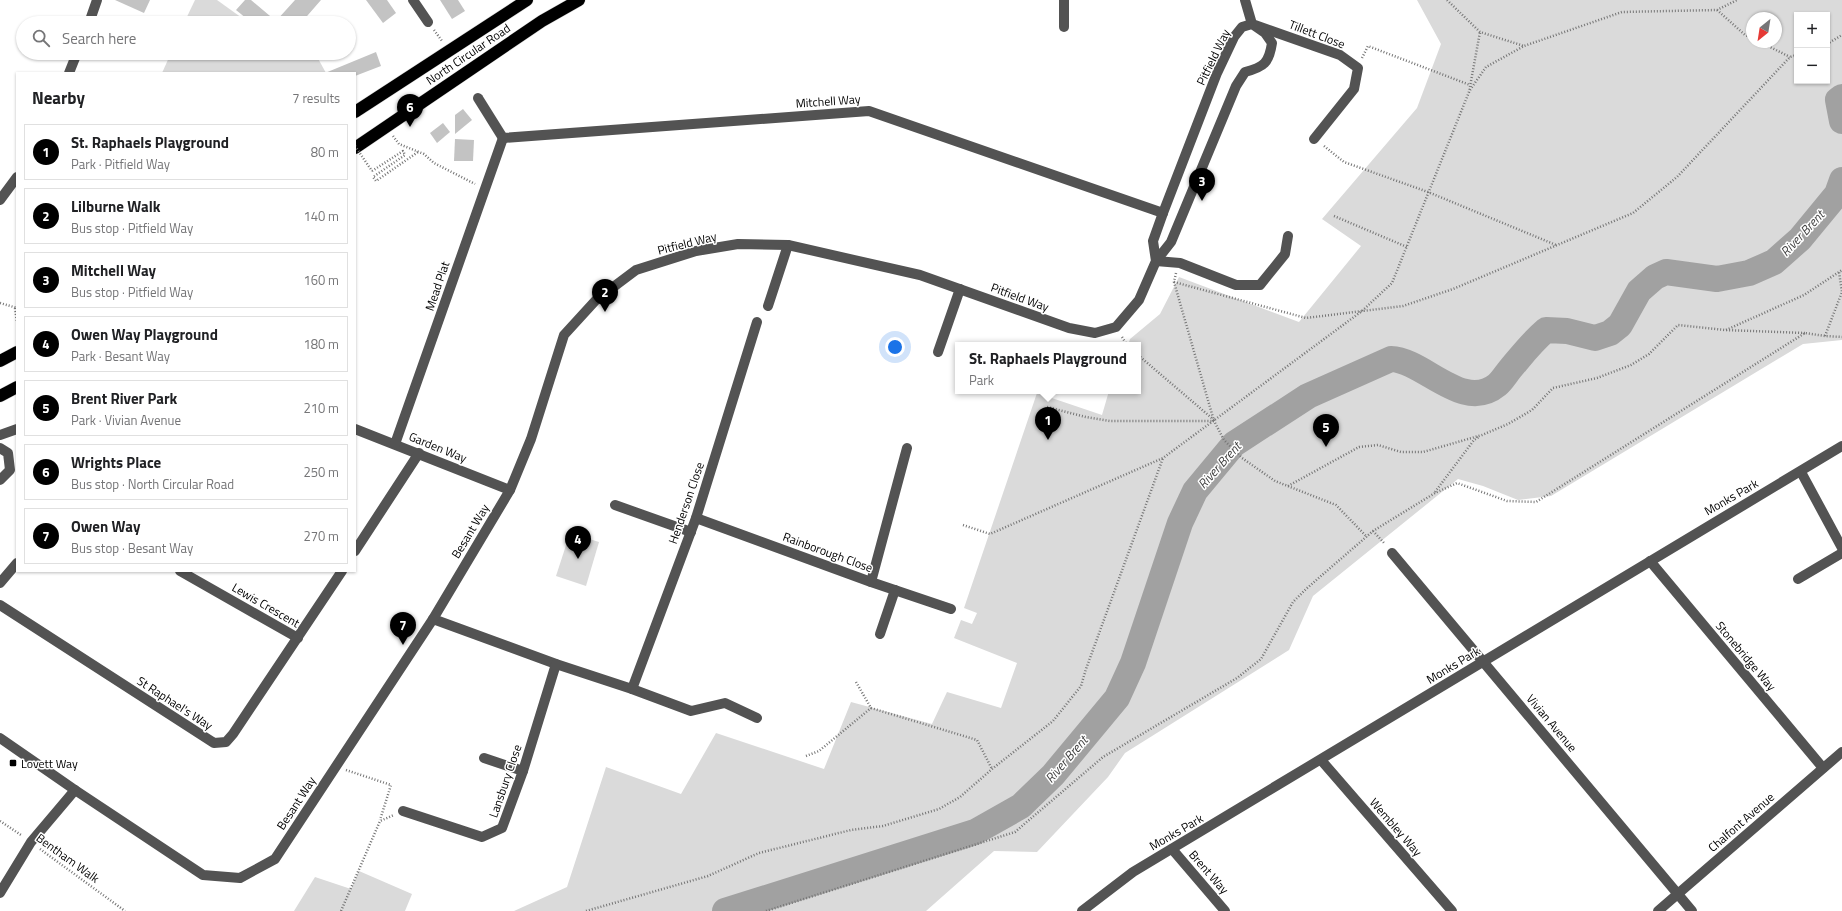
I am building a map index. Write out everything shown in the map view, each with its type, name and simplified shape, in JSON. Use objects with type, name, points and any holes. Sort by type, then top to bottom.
[{"type":"highway","name":"North Circular Road","points":[[356,111],[527,0]]},
{"type":"highway","name":"North Circular Road","points":[[356,146],[542,22],[579,0]]},
{"type":"highway","points":[[0,361],[16,353]]},
{"type":"highway","points":[[0,396],[16,388]]},
{"type":"street","points":[[91,16],[97,0]]},
{"type":"street","points":[[413,0],[428,22]]},
{"type":"street","points":[[1064,0],[1064,27]]},
{"type":"street","points":[[1156,260],[1171,242],[1236,86],[1244,72],[1258,68],[1266,62],[1270,55],[1272,43],[1265,32],[1252,24],[1245,0]]},
{"type":"street","name":"Tillett Close","points":[[1252,24],[1340,55],[1358,68]]},
{"type":"street","name":"Pitfield Way","points":[[510,490],[531,439],[564,335],[596,300],[636,270],[696,251],[738,244],[788,245],[920,275],[1069,328],[1095,333],[1116,327],[1139,300],[1156,260],[1153,241],[1217,73],[1234,37],[1242,27],[1252,24]]},
{"type":"street","points":[[69,72],[74,60]]},
{"type":"street","points":[[1314,139],[1354,89],[1358,68]]},
{"type":"street","points":[[478,98],[504,138]]},
{"type":"street","name":"Mitchell Way","points":[[504,138],[869,112],[1163,213]]},
{"type":"street","name":"Mead Plat","points":[[395,444],[504,138]]},
{"type":"street","points":[[0,200],[16,178]]},
{"type":"street","points":[[1156,260],[1180,263],[1236,285],[1260,285],[1285,254],[1288,236]]},
{"type":"street","points":[[768,306],[788,245]]},
{"type":"street","points":[[938,352],[960,289]]},
{"type":"street","name":"Henderson Close","points":[[632,689],[696,518],[758,322]]},
{"type":"street","points":[[0,435],[16,429]]},
{"type":"street","name":"Garden Way","points":[[356,429],[510,490]]},
{"type":"street","name":"Monks Park","points":[[1082,911],[1133,872],[1842,446]]},
{"type":"street","points":[[0,448],[8,453],[4,458],[10,470],[0,480]]},
{"type":"street","points":[[871,582],[907,448]]},
{"type":"street","points":[[356,549],[419,453]]},
{"type":"street","points":[[1801,472],[1842,548]]},
{"type":"street","points":[[0,486],[16,475]]},
{"type":"street","name":"Besant Way","points":[[0,738],[203,875],[240,878],[275,859],[433,618],[510,490]]},
{"type":"street","points":[[615,505],[691,532]]},
{"type":"street","name":"Rainborough Close","points":[[696,518],[871,582],[951,609]]},
{"type":"street","name":"Vivian Avenue","points":[[1392,553],[1692,911]]},
{"type":"street","points":[[1798,578],[1842,553]]},
{"type":"street","name":"Stonebridge Way","points":[[1650,561],[1823,768]]},
{"type":"street","points":[[0,583],[16,564]]},
{"type":"street","name":"Lewis Crescent","points":[[182,572],[298,638]]},
{"type":"street","name":"St Raphael's Way","points":[[0,604],[214,743],[226,742],[233,734],[341,572]]},
{"type":"street","points":[[880,634],[895,590]]},
{"type":"street","points":[[433,618],[556,664],[632,689],[691,711],[725,703],[757,718]]},
{"type":"street","name":"Lansbury Close","points":[[403,811],[482,837],[502,828],[523,771],[556,664]]},
{"type":"street","name":"Chalfont Avenue","points":[[1658,911],[1842,752]]},
{"type":"street","points":[[484,758],[523,771]]},
{"type":"street","name":"Wembley Way","points":[[1321,760],[1452,911]]},
{"type":"street","points":[[0,893],[32,842],[75,790]]},
{"type":"street","name":"Brent Way","points":[[1172,849],[1226,911]]},
{"type":"path","points":[[1447,0],[1480,32],[1524,46]]},
{"type":"path","points":[[1468,92],[1486,67],[1524,46],[1622,12],[1717,10],[1737,0]]},
{"type":"path","points":[[1717,10],[1746,35]]},
{"type":"path","points":[[963,525],[990,534],[1163,458],[1362,311],[1392,283],[1468,92],[1480,32]]},
{"type":"path","points":[[1830,42],[1842,35]]},
{"type":"path","points":[[1358,68],[1368,46],[1470,85]]},
{"type":"path","points":[[1772,48],[1790,57]]},
{"type":"path","points":[[1367,537],[1336,505],[1275,481],[1242,458],[1224,440],[1214,421],[1174,282],[1306,318],[1403,306],[1453,290],[1633,213],[1677,178],[1790,57],[1794,56]]},
{"type":"path","points":[[396,139],[399,144],[424,154],[434,163],[485,189]]},
{"type":"path","points":[[1314,139],[1344,162],[1428,192],[1556,245]]},
{"type":"path","points":[[356,148],[372,171],[403,151],[405,155],[373,177],[376,181],[418,152]]},
{"type":"path","points":[[1334,216],[1407,247]]},
{"type":"path","points":[[1725,330],[1804,295],[1842,270]]},
{"type":"path","points":[[1824,336],[1842,292],[1839,272]]},
{"type":"path","points":[[0,303],[16,308]]},
{"type":"path","points":[[1288,486],[1359,448],[1378,445],[1401,452],[1423,452],[1482,435],[1508,424],[1532,410],[1553,388],[1598,378],[1631,365],[1649,354],[1678,325],[1725,330],[1805,333],[1842,337]]},
{"type":"path","points":[[766,911],[1015,832],[1104,757],[1238,678],[1261,659],[1294,602],[1306,589],[1373,531],[1435,493],[1457,483],[1507,501],[1536,502],[1805,333]]},
{"type":"path","points":[[1141,357],[1214,421]]},
{"type":"path","points":[[1047,407],[1086,417],[1110,421],[1214,421]]},
{"type":"path","points":[[1435,493],[1474,440],[1482,435]]},
{"type":"path","points":[[586,911],[708,876],[759,853],[851,830],[883,826],[939,808],[960,797],[1053,720],[1081,686],[1163,458]]},
{"type":"path","points":[[1373,531],[1392,553]]},
{"type":"path","points":[[856,682],[871,708],[977,740],[992,769]]},
{"type":"path","points":[[806,756],[819,751],[871,708]]},
{"type":"path","points":[[336,766],[392,785],[380,821],[341,911]]},
{"type":"path","points":[[380,821],[403,811]]},
{"type":"path","name":"Bentham Walk","points":[[0,821],[32,842],[125,911]]},
{"type":"shaded area","points":[[195,0],[217,0],[239,16],[187,16]]},
{"type":"shaded area","points":[[1417,0],[1842,0],[1842,340],[1803,344],[1551,496],[1518,500],[1483,486],[1458,479],[1313,596],[1289,650],[1125,753],[1108,777],[1037,852],[994,851],[926,911],[514,911],[567,887],[606,767],[681,794],[716,733],[824,769],[851,702],[932,724],[947,692],[1001,708],[1017,663],[954,638],[961,620],[972,624],[977,613],[964,608],[1037,394],[1102,415],[1108,394],[1141,394],[1141,342],[1129,342],[1130,339],[1160,314],[1179,277],[1299,322],[1361,246],[1322,219],[1417,108],[1441,44]]},
{"type":"shaded area","points":[[168,60],[319,60],[325,72],[162,72]]},
{"type":"shaded area","points":[[570,533],[599,542],[586,586],[556,576]]},
{"type":"shaded area","points":[[359,871],[412,894],[405,911],[294,911],[315,877],[351,889]]},
{"type":"building","points":[[115,0],[150,0],[144,13]]},
{"type":"building","points":[[245,0],[251,0],[270,16],[243,16],[236,10]]},
{"type":"building","points":[[295,0],[321,0],[307,16],[281,16]]},
{"type":"building","points":[[366,0],[387,0],[396,13],[383,23]]},
{"type":"building","points":[[440,0],[458,0],[465,11],[452,19]]},
{"type":"building","points":[[376,52],[381,66],[356,76],[356,72],[327,72]]},
{"type":"building","points":[[463,109],[472,120],[455,134],[455,115]]},
{"type":"building","points":[[443,123],[450,132],[437,143],[430,133]]},
{"type":"building","points":[[455,139],[474,140],[473,161],[454,161]]},
{"type":"waterway","name":"River Brent","points":[[1842,97],[1838,100],[1842,121]]},
{"type":"waterway","name":"River Brent","points":[[725,911],[975,832],[1021,806],[1053,775],[1117,698],[1133,663],[1180,523],[1195,491],[1234,444],[1308,396],[1391,359],[1417,367],[1457,389],[1471,393],[1484,392],[1497,385],[1527,349],[1546,330],[1567,331],[1595,338],[1610,333],[1620,325],[1639,291],[1655,277],[1666,272],[1717,279],[1749,273],[1774,262],[1800,239],[1837,194],[1842,180]]},
{"type":"place","name":"Wrights Place","points":[[410,127]]},
{"type":"place","name":"Mitchell Way","points":[[1202,201]]},
{"type":"place","name":"Lilburne Walk","points":[[605,312]]},
{"type":"place","name":"St. Raphaels Playground","points":[[1048,440]]},
{"type":"place","name":"Brent River Park","points":[[1326,447]]},
{"type":"place","name":"Owen Way Playground","points":[[578,559]]},
{"type":"place","name":"Owen Way","points":[[403,645]]},
{"type":"place","name":"Lovett Way","points":[[13,763]]}]
